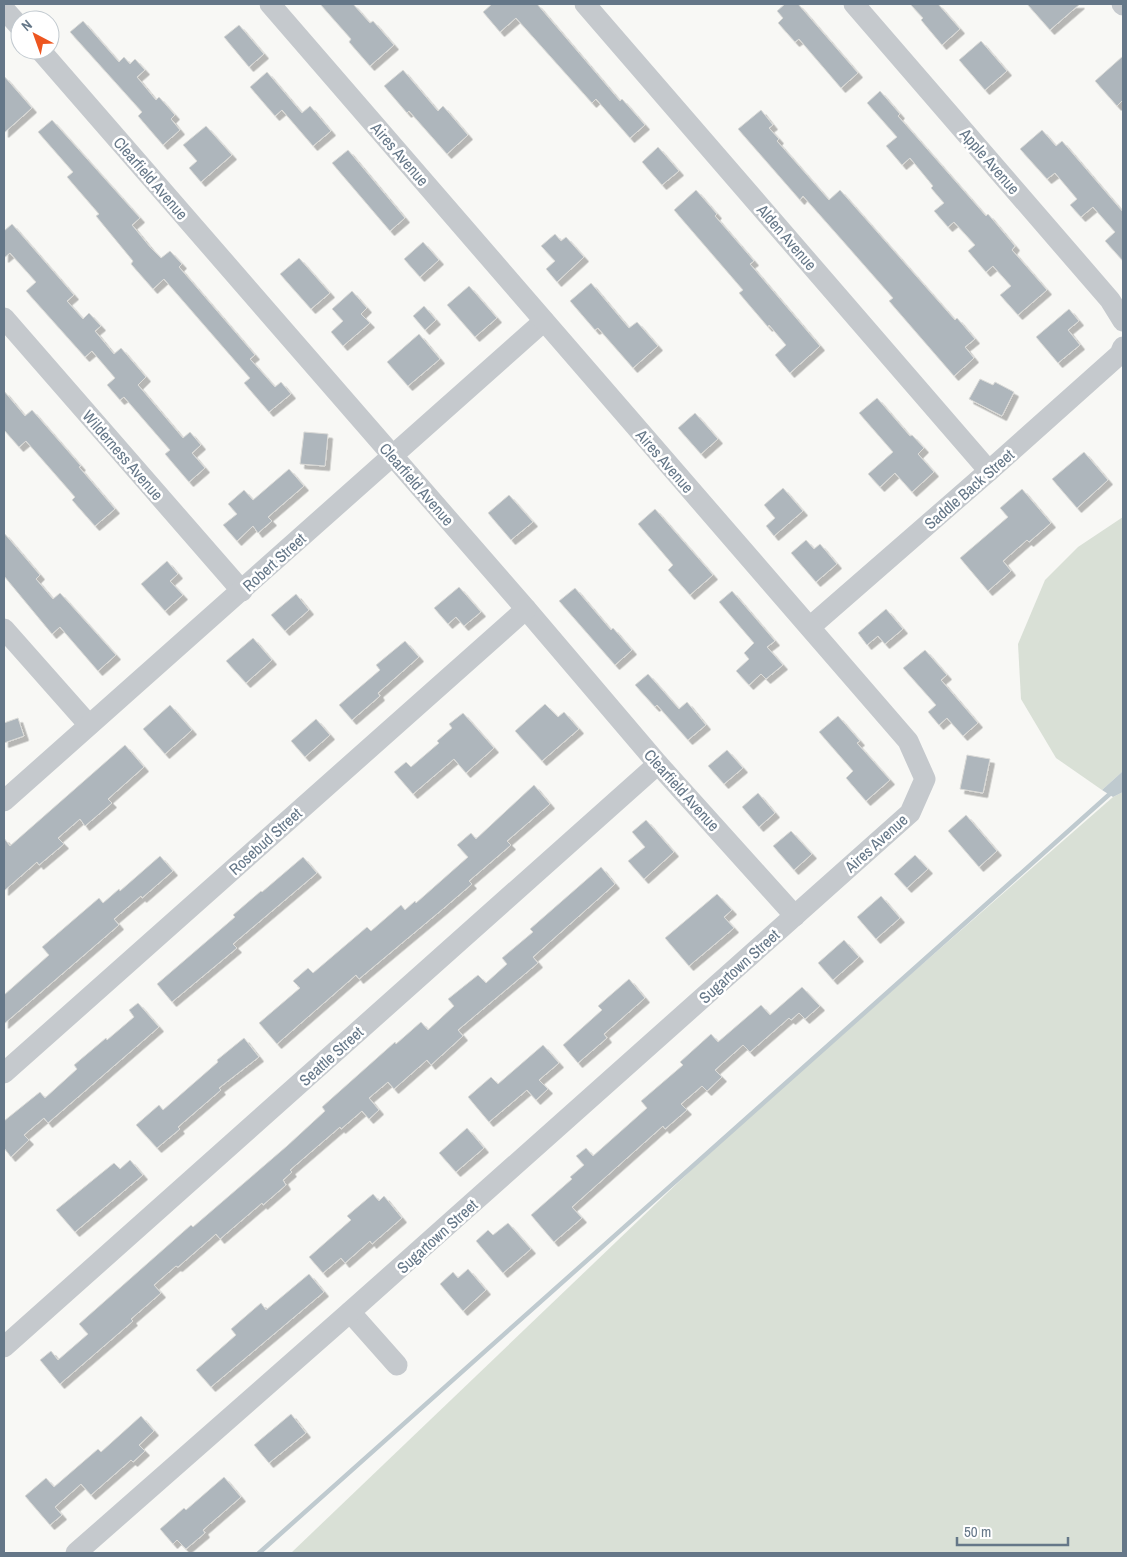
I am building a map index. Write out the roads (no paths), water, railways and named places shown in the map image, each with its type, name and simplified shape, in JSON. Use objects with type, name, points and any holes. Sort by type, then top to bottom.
[{"type":"street","name":"Aires Avenue","points":[[270,4],[908,741],[925,779],[910,813],[795,916]]},
{"type":"street","name":"Alden Avenue","points":[[585,4],[989,471]]},
{"type":"street","name":"Apple Avenue","points":[[854,4],[1110,300],[1123,321]]},
{"type":"street","name":"Clearfield Avenue","points":[[49,60],[526,609],[658,764],[795,916]]},
{"type":"street","name":"Wilderness Avenue","points":[[4,318],[242,591]]},
{"type":"street","name":"Robert Street","points":[[4,801],[544,321]]},
{"type":"street","name":"Saddle Back Street","points":[[810,627],[1120,354],[1123,347]]},
{"type":"street","name":"Rosebud Street","points":[[4,1073],[526,609]]},
{"type":"street","points":[[4,629],[89,725]]},
{"type":"street","name":"Seattle Street","points":[[4,1348],[658,764]]},
{"type":"street","name":"Sugartown Street","points":[[76,1553],[795,916]]},
{"type":"street","points":[[350,1312],[397,1366]]},
{"type":"waterway","points":[[259,1553],[1112,792]]}]
